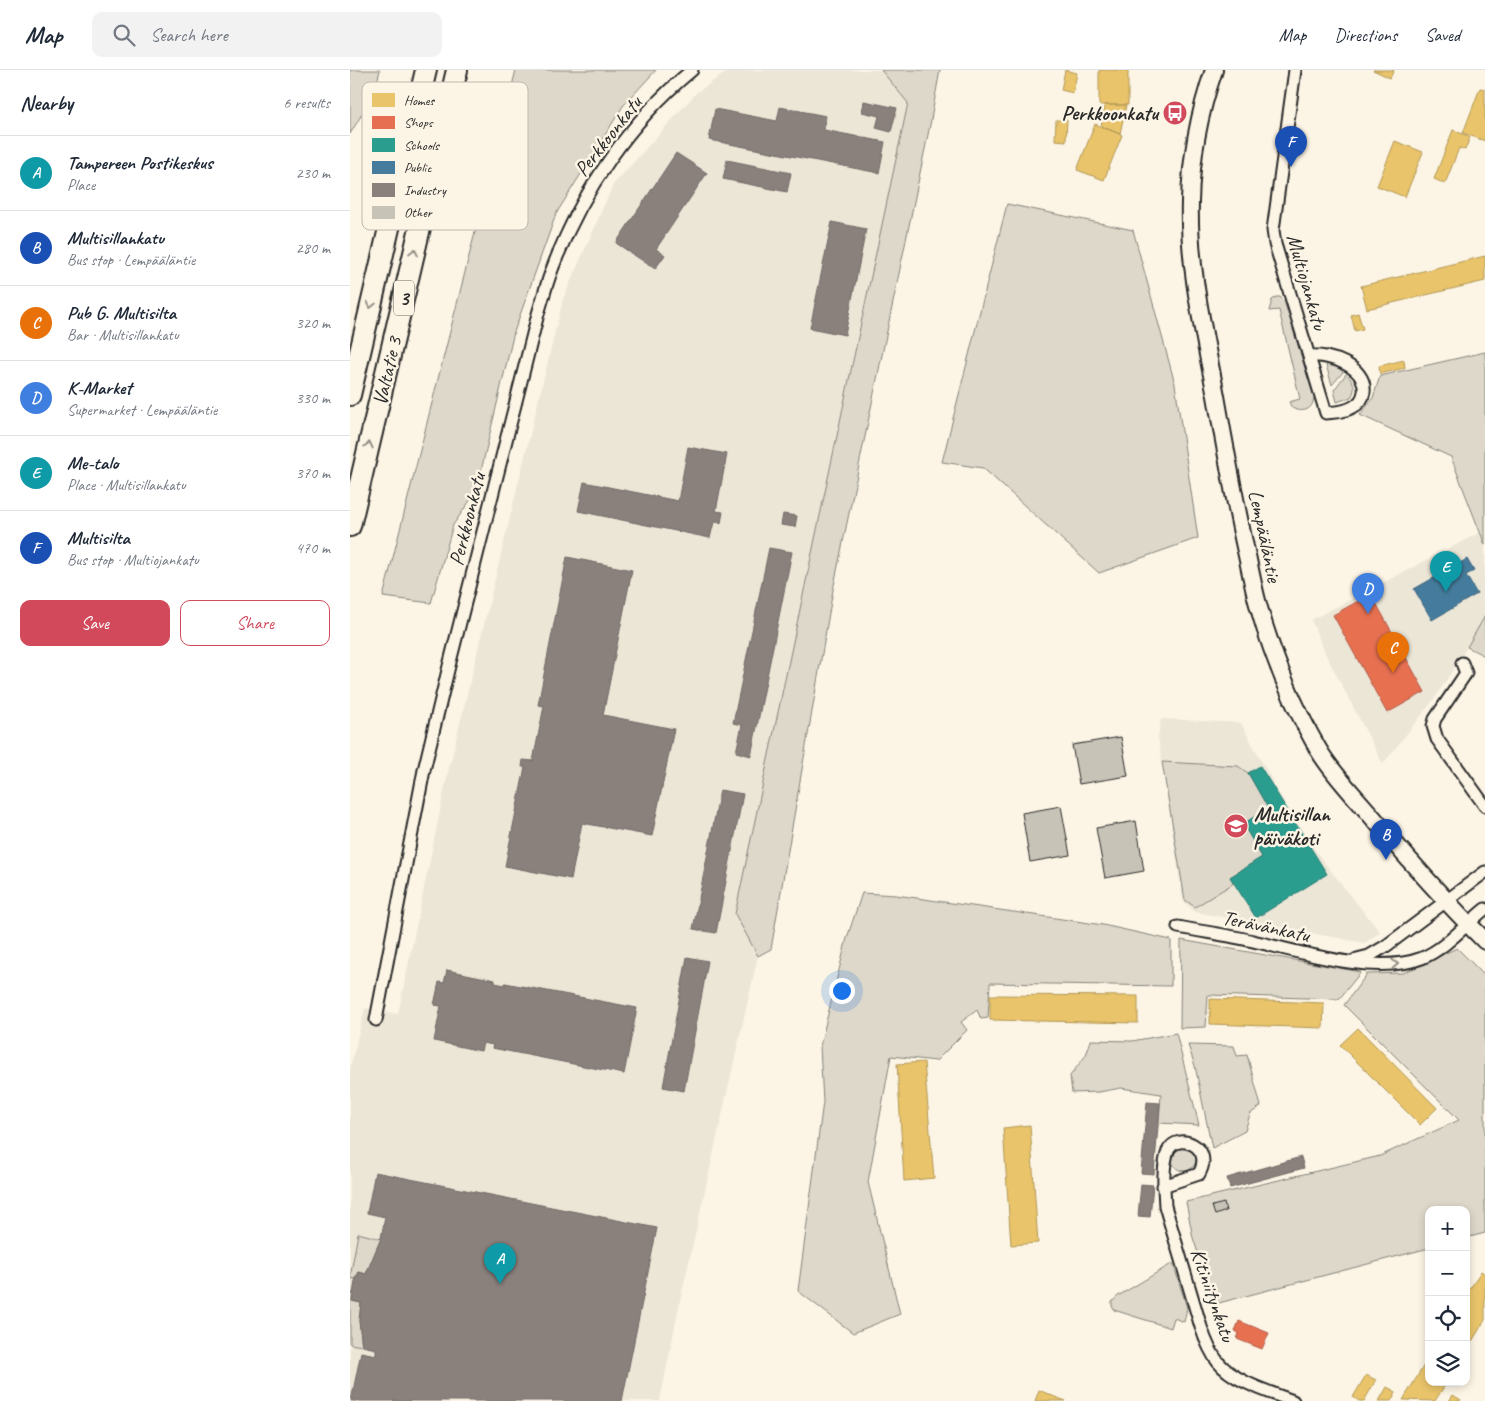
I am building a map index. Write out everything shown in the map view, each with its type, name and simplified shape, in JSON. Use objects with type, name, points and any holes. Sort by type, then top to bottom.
[{"type":"highway","name":"Valtatie 3","points":[[350,395],[389,230]]},
{"type":"highway","name":"Valtatie 3","points":[[350,526],[419,230]]},
{"type":"main road","name":"Lempääläntie","points":[[1214,70],[1204,100],[1194,142],[1190,204],[1191,243],[1200,317],[1226,456],[1258,607],[1276,661],[1292,698],[1320,753],[1403,854],[1485,941]]},
{"type":"street","name":"Perkkoonkatu","points":[[376,1020],[429,751],[538,314],[552,267],[586,196],[601,171],[632,129],[667,92],[692,70]]},
{"type":"street","name":"Multiojankatu","points":[[1295,70],[1272,230],[1275,244],[1326,413],[1348,410],[1359,402],[1363,395],[1364,386],[1358,373],[1333,357],[1309,356]]},
{"type":"street","points":[[1462,663],[1466,673],[1435,719],[1433,726],[1438,739],[1485,806]]},
{"type":"street","name":"Terävänkatu","points":[[1346,961],[1369,956],[1386,946],[1485,872]]},
{"type":"street","name":"Terävänkatu","points":[[1178,927],[1252,940],[1300,953],[1346,961],[1404,964],[1424,957],[1450,940],[1485,909]]},
{"type":"street","name":"Kitiniitynkatu","points":[[1163,1186],[1165,1206],[1201,1327],[1218,1363],[1241,1379],[1293,1401]]},
{"type":"shaded area","points":[[350,70],[380,70],[377,82],[362,82],[362,114],[350,134]]},
{"type":"shaded area","points":[[516,70],[656,70],[623,106],[556,214],[514,332],[476,492],[453,525],[431,603],[383,597],[476,230],[528,230],[528,82],[513,82]]},
{"type":"shaded area","points":[[730,70],[881,70],[908,103],[735,914],[758,956],[680,1301],[660,1401],[350,1401],[350,1068],[365,1008],[398,1014],[447,777],[563,299],[613,185],[697,92]]},
{"type":"shaded area","points":[[881,70],[940,70],[833,590],[771,949],[758,956],[735,914],[908,103]]},
{"type":"shaded area","points":[[1007,204],[1133,230],[1175,384],[1198,538],[1099,573],[983,468],[942,462]]},
{"type":"shaded area","points":[[1280,297],[1284,301],[1314,396],[1314,400],[1308,409],[1296,410],[1292,408],[1289,402],[1300,399],[1279,310],[1269,311],[1272,300]]},
{"type":"shaded area","points":[[1485,352],[1485,545],[1451,457],[1360,415],[1373,398],[1380,376]]},
{"type":"shaded area","points":[[1328,363],[1335,365],[1343,372],[1332,385],[1326,365]]},
{"type":"shaded area","points":[[1346,374],[1353,382],[1354,391],[1351,397],[1337,402],[1334,390]]},
{"type":"shaded area","points":[[1479,533],[1485,545],[1484,620],[1435,698],[1383,764],[1326,655],[1311,620]]},
{"type":"shaded area","points":[[1485,616],[1485,656],[1467,647]]},
{"type":"shaded area","name":"Multisillan päiväkoti","points":[[1161,719],[1241,723],[1278,792],[1322,860],[1380,932],[1365,943],[1195,912],[1183,901],[1158,737]]},
{"type":"shaded area","points":[[1162,762],[1238,766],[1248,773],[1268,808],[1243,824],[1262,857],[1230,877],[1234,883],[1195,907],[1185,900]]},
{"type":"shaded area","points":[[862,893],[896,895],[1103,925],[1171,940],[1171,986],[990,983],[988,1018],[981,1019],[977,1010],[961,1022],[967,1030],[936,1061],[891,1056],[868,1182],[900,1314],[853,1333],[798,1291],[823,1102],[820,1046],[847,938]]},
{"type":"shaded area","points":[[1181,940],[1361,972],[1339,999],[1208,995],[1206,1027],[1180,1028]]},
{"type":"shaded area","points":[[1457,948],[1485,976],[1485,1233],[1470,1237],[1470,1206],[1425,1206],[1425,1249],[1215,1304],[1193,1238],[1186,1202],[1380,1156],[1459,1120],[1344,1005],[1367,974],[1403,973]]},
{"type":"shaded area","points":[[1176,1033],[1199,1125],[1159,1123],[1161,1094],[1121,1088],[1099,1092],[1072,1093],[1070,1076],[1086,1055],[1091,1040],[1132,1041]]},
{"type":"shaded area","points":[[1188,1045],[1234,1046],[1237,1056],[1247,1055],[1261,1106],[1250,1114],[1245,1131],[1212,1148],[1195,1066]]},
{"type":"shaded area","points":[[1184,1147],[1193,1150],[1196,1159],[1193,1168],[1184,1171],[1175,1168],[1172,1159],[1175,1150]]},
{"type":"shaded area","points":[[358,1233],[381,1239],[366,1274],[359,1272],[355,1279],[350,1278]]},
{"type":"shaded area","points":[[1173,1263],[1187,1308],[1184,1322],[1174,1318],[1171,1328],[1114,1310],[1112,1302],[1118,1296]]},
{"type":"shaded area","points":[[350,1292],[353,1293],[352,1301],[361,1303],[359,1321],[362,1346],[350,1344]]},
{"type":"building: Homes","points":[[1065,70],[1077,73],[1073,93],[1061,90]]},
{"type":"building: Homes","points":[[1099,70],[1128,70],[1128,105],[1099,105]]},
{"type":"building: Homes","points":[[1373,70],[1394,70],[1390,78]]},
{"type":"building: Homes","points":[[1480,88],[1485,89],[1485,141],[1463,133]]},
{"type":"building: Homes","points":[[1105,105],[1126,105],[1120,134],[1101,126]]},
{"type":"building: Homes","points":[[1056,120],[1067,120],[1066,141],[1055,140]]},
{"type":"building: Homes","points":[[1095,124],[1122,135],[1104,180],[1077,170]]},
{"type":"building: Homes","points":[[1453,130],[1470,137],[1465,150],[1459,148],[1445,184],[1434,179]]},
{"type":"building: Homes","points":[[1395,141],[1423,152],[1405,197],[1377,186]]},
{"type":"building: Homes","points":[[1485,256],[1485,281],[1367,309],[1361,286]]},
{"type":"building: Homes","points":[[1358,313],[1363,329],[1355,331],[1351,315]]},
{"type":"building: Homes","points":[[1404,360],[1405,368],[1380,374],[1379,366]]},
{"type":"building: Homes","points":[[990,995],[1138,996],[1138,1023],[990,1020]]},
{"type":"building: Homes","points":[[1210,999],[1324,1003],[1323,1028],[1210,1024]]},
{"type":"building: Homes","points":[[1358,1028],[1437,1108],[1420,1125],[1340,1045]]},
{"type":"building: Homes","points":[[924,1062],[934,1178],[904,1181],[897,1064]]},
{"type":"building: Homes","points":[[1030,1125],[1038,1243],[1011,1245],[1003,1128]]},
{"type":"building: Homes","points":[[1481,1271],[1485,1274],[1485,1320],[1470,1344],[1470,1296],[1470,1289]]},
{"type":"building: Homes","points":[[1425,1364],[1425,1386],[1444,1386],[1435,1401],[1403,1400]]},
{"type":"building: Homes","points":[[1366,1375],[1376,1380],[1364,1401],[1359,1401],[1353,1397]]},
{"type":"building: Homes","points":[[1387,1387],[1396,1392],[1391,1401],[1379,1401]]},
{"type":"building: Homes","points":[[1039,1390],[1055,1397],[1066,1401],[1035,1401]]},
{"type":"building: Homes","points":[[1453,1395],[1461,1400],[1449,1401]]},
{"type":"building: Shops","points":[[1371,594],[1425,692],[1387,713],[1333,615]]},
{"type":"building: Shops","points":[[1239,1321],[1269,1333],[1262,1349],[1237,1339],[1239,1333],[1235,1331]]},
{"type":"building: Schools","points":[[1260,766],[1327,874],[1256,918],[1230,877],[1262,857],[1243,824],[1268,808],[1248,773]]},
{"type":"building: Public","points":[[1467,559],[1474,571],[1466,575],[1477,594],[1432,620],[1414,589]]},
{"type":"building: Industry","points":[[864,101],[897,108],[891,132],[876,128],[879,116],[862,112]]},
{"type":"building: Industry","points":[[780,107],[826,116],[824,130],[885,142],[879,173],[709,140],[715,109],[777,121]]},
{"type":"building: Industry","points":[[676,153],[707,173],[656,249],[665,255],[655,269],[616,243]]},
{"type":"building: Industry","points":[[727,160],[791,173],[787,192],[723,179]]},
{"type":"building: Industry","points":[[832,222],[866,229],[845,335],[810,328]]},
{"type":"building: Industry","points":[[688,447],[727,454],[716,511],[723,512],[721,523],[714,522],[710,538],[578,511],[584,482],[678,501]]},
{"type":"building: Industry","points":[[783,514],[797,516],[795,527],[781,525]]},
{"type":"building: Industry","points":[[769,548],[792,552],[751,756],[736,752],[742,725],[733,723]]},
{"type":"building: Industry","points":[[567,557],[632,570],[603,715],[674,729],[652,836],[582,823],[571,879],[505,866],[525,767],[522,767],[523,760],[533,761],[544,706],[538,705]]},
{"type":"building: Industry","points":[[720,790],[743,794],[716,933],[693,929]]},
{"type":"building: Industry","points":[[687,957],[708,961],[684,1091],[663,1087]]},
{"type":"building: Industry","points":[[447,970],[495,980],[495,983],[505,985],[505,983],[637,1008],[624,1074],[492,1048],[493,1045],[483,1043],[481,1051],[434,1041],[441,1006],[434,1005],[439,982],[444,983]]},
{"type":"building: Industry","points":[[1147,1102],[1160,1103],[1154,1174],[1141,1173]]},
{"type":"building: Industry","points":[[1301,1157],[1304,1168],[1230,1188],[1227,1178]]},
{"type":"building: Industry","points":[[375,1172],[657,1228],[622,1401],[351,1401],[361,1352],[376,1355],[376,1349],[362,1346],[359,1321],[361,1303],[352,1301],[355,1281],[359,1272],[366,1274],[381,1238],[385,1217],[367,1213]]},
{"type":"building: Industry","points":[[1141,1184],[1153,1185],[1150,1217],[1138,1216]]},
{"type":"building: Other","points":[[1121,737],[1128,776],[1079,784],[1072,745]]},
{"type":"building: Other","points":[[1061,806],[1070,855],[1030,862],[1022,813]]},
{"type":"building: Other","points":[[1136,821],[1144,871],[1105,878],[1096,828]]},
{"type":"building: Other","points":[[1224,1203],[1226,1211],[1215,1215],[1212,1206]]},
{"type":"place","name":"Perkkoonkatu","points":[[1175,113]]},
{"type":"place","name":"Multisilta","points":[[1291,167]]},
{"type":"place","name":"Me-talo","points":[[1446,592]]},
{"type":"place","name":"K-Market","points":[[1368,614]]},
{"type":"place","name":"Pub G. Multisilta","points":[[1393,673]]},
{"type":"place","name":"Multisillan päiväkoti","points":[[1236,826]]},
{"type":"place","name":"Multisillankatu","points":[[1386,860]]},
{"type":"place","name":"Tampereen Postikeskus","points":[[500,1284]]}]
